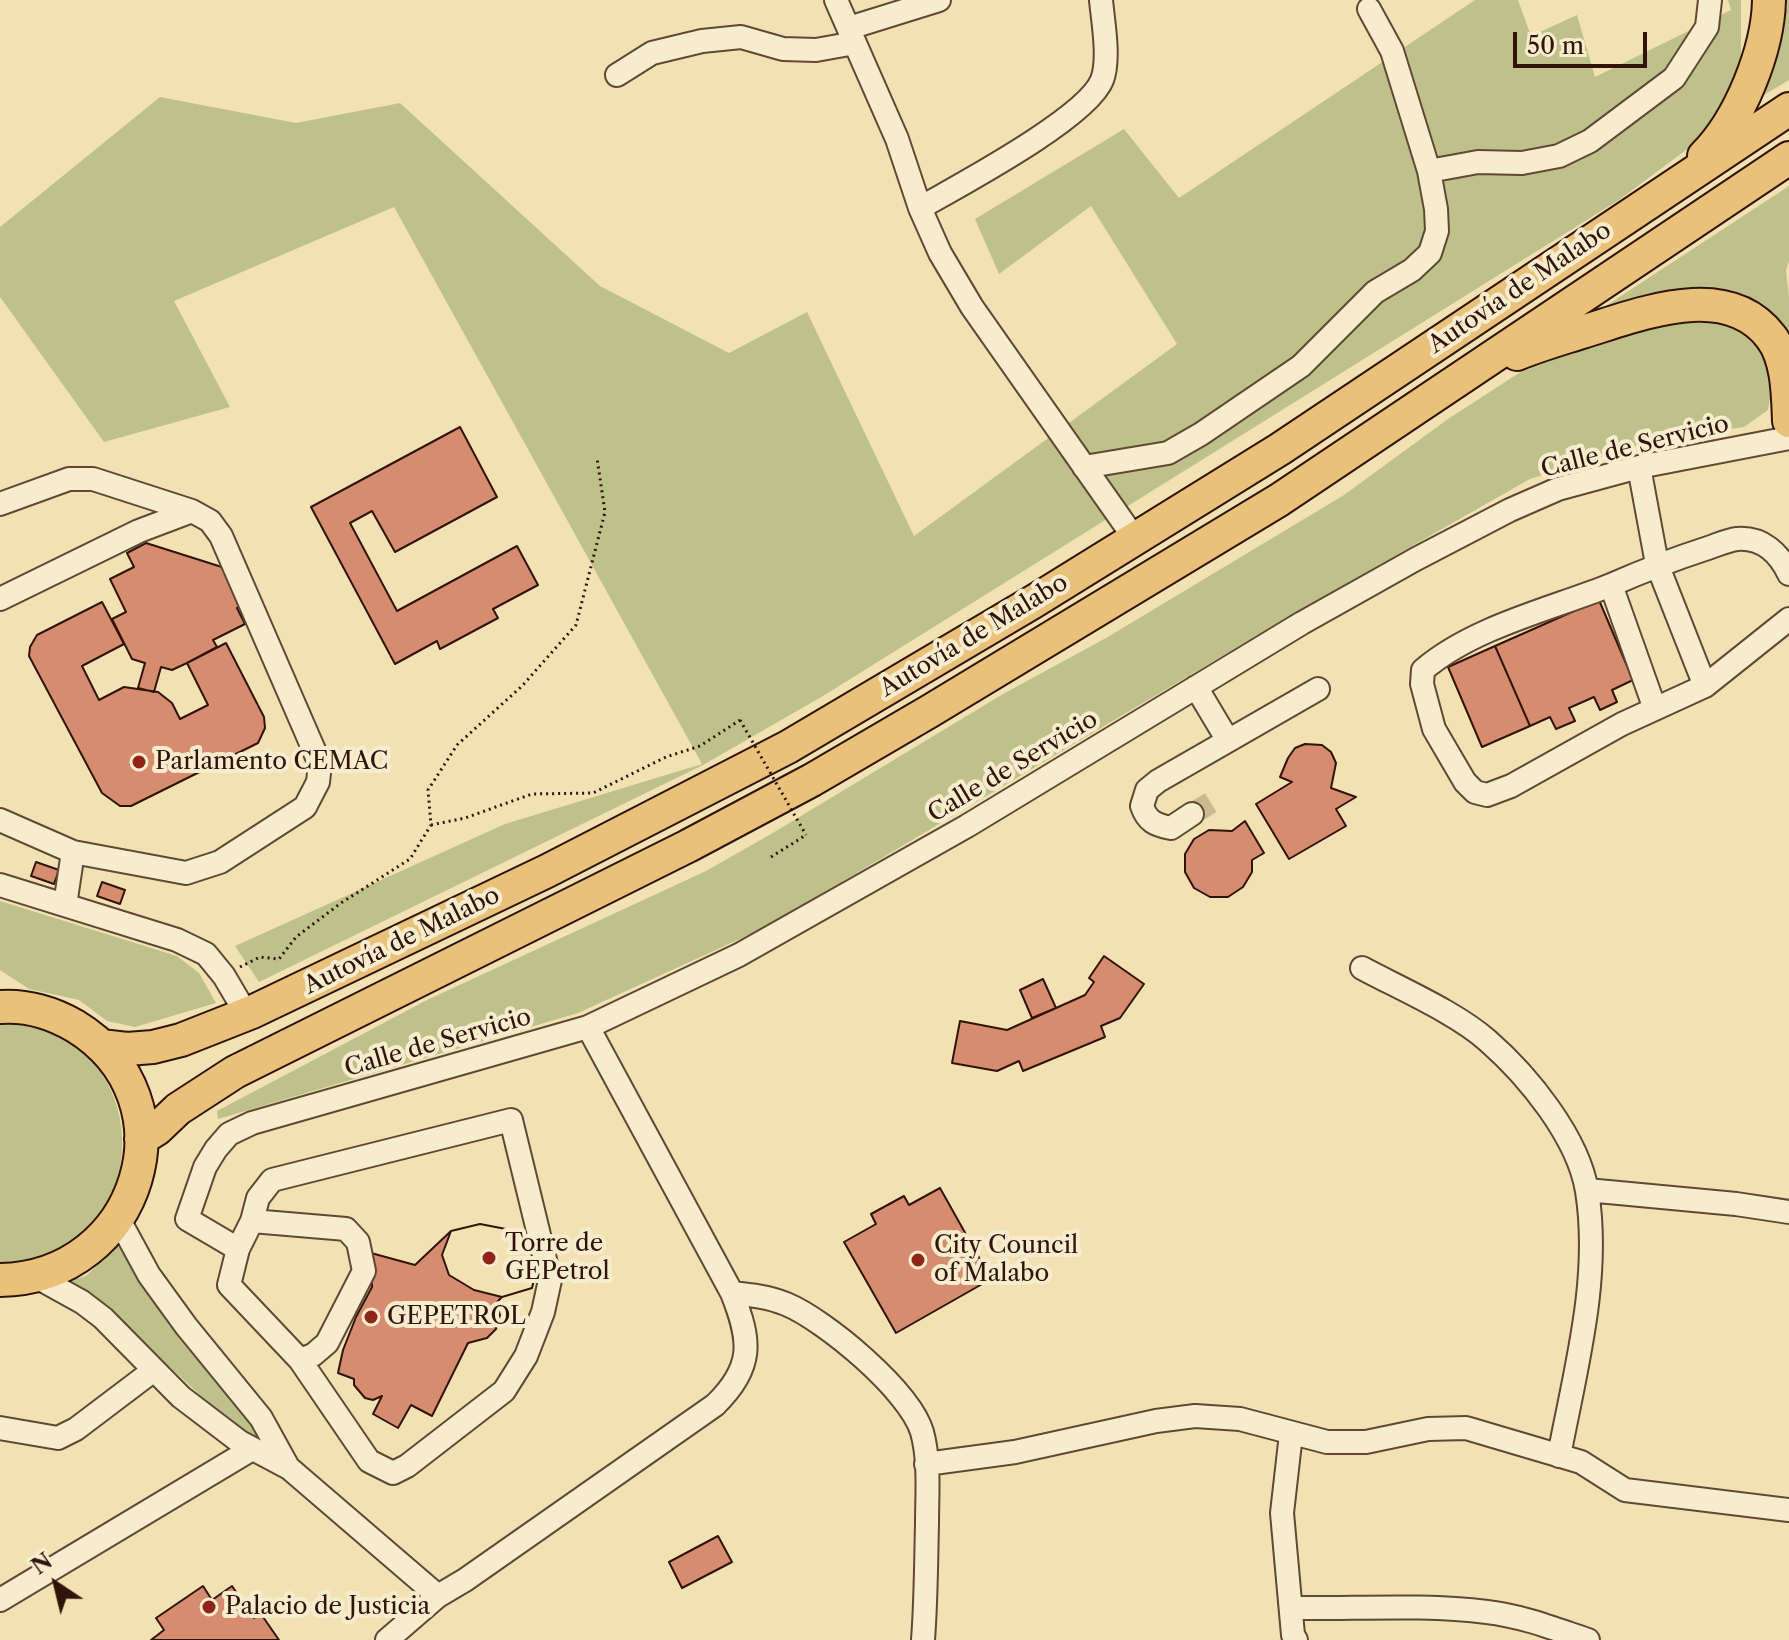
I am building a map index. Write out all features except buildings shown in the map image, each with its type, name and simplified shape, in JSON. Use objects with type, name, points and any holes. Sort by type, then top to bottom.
[{"type":"highway","points":[[1672,186],[1708,152],[1743,95],[1758,66],[1766,33],[1769,0]]},
{"type":"highway","name":"Autovía de Malabo","points":[[101,1046],[127,1049],[153,1047],[247,1015],[547,871],[788,747],[1280,449],[1789,109]]},
{"type":"highway","name":"Autovía de Malabo","points":[[141,1139],[178,1109],[235,1072],[688,846],[812,780],[1279,500],[1789,158]]},
{"type":"highway","points":[[1470,372],[1622,318],[1668,308],[1708,305],[1733,309],[1755,320],[1773,339],[1782,361],[1789,421]]},
{"type":"highway","points":[[3,1004],[29,1008],[59,1018],[86,1032],[101,1046],[126,1080],[139,1119],[141,1139],[136,1180],[118,1218],[106,1234],[74,1261],[12,1283]]},
{"type":"street","points":[[836,0],[897,139],[920,208],[940,253],[972,307],[1135,539]]},
{"type":"street","points":[[617,75],[652,53],[702,41],[741,37],[783,49],[816,50],[939,0]]},
{"type":"street","points":[[920,208],[1027,146],[1090,97],[1102,80],[1105,48],[1101,0]]},
{"type":"street","points":[[1429,171],[1478,162],[1522,163],[1559,156],[1590,141],[1674,78],[1707,27],[1710,0]]},
{"type":"street","points":[[1084,467],[1168,453],[1201,434],[1301,366],[1375,292],[1412,270],[1430,253],[1437,231],[1429,171],[1392,51],[1369,9]]},
{"type":"street","name":"Calle de Servicio","points":[[238,1249],[187,1219],[196,1188],[216,1149],[229,1134],[252,1123],[588,1027],[739,955],[967,826],[1327,608],[1510,510],[1558,489],[1639,467],[1789,438]]},
{"type":"street","points":[[1639,467],[1657,564],[1705,686]]},
{"type":"street","points":[[0,504],[69,479],[93,479],[192,511],[210,521],[221,536],[320,764],[318,782],[305,807],[220,862],[186,873],[73,852],[0,820]]},
{"type":"street","points":[[0,599],[139,531],[192,511]]},
{"type":"street","points":[[1789,574],[1770,547],[1737,539],[1657,564],[1611,585],[1509,623],[1441,654],[1423,670],[1422,684],[1434,729],[1465,782],[1475,792],[1487,795],[1511,786],[1622,724],[1705,686],[1789,619]]},
{"type":"street","points":[[1611,585],[1655,709]]},
{"type":"street","points":[[1196,687],[1227,739]]},
{"type":"street","points":[[1192,814],[1171,828],[1158,826],[1146,818],[1142,806],[1147,790],[1227,739],[1318,689]]},
{"type":"street","points":[[65,905],[73,852]]},
{"type":"street","points":[[0,885],[177,940],[206,954],[224,976],[247,1015]]},
{"type":"street","points":[[1362,968],[1437,1008],[1487,1040],[1555,1117],[1572,1148],[1587,1190],[1590,1251],[1584,1325],[1559,1456]]},
{"type":"street","points":[[387,1640],[438,1596],[715,1405],[740,1374],[747,1341],[732,1293],[588,1027]]},
{"type":"street","points":[[511,1120],[550,1280],[534,1338],[504,1391],[407,1466],[393,1473],[369,1461],[300,1360],[229,1285],[238,1249],[252,1221],[258,1198],[272,1180],[511,1120]]},
{"type":"street","points":[[1587,1190],[1789,1212]]},
{"type":"street","points":[[118,1218],[149,1275],[186,1326],[243,1393],[289,1468]]},
{"type":"street","points":[[252,1221],[346,1229],[358,1242],[364,1271],[327,1343],[313,1355],[300,1360]]},
{"type":"street","points":[[12,1283],[82,1302],[214,1423],[252,1449],[289,1468],[438,1596]]},
{"type":"street","points":[[732,1293],[765,1297],[786,1304],[834,1332],[907,1405],[921,1430],[926,1464],[923,1640]]},
{"type":"street","points":[[0,1428],[58,1438],[76,1429],[154,1370]]},
{"type":"street","points":[[926,1464],[1015,1452],[1156,1421],[1195,1416],[1240,1419],[1327,1442],[1366,1442],[1428,1429],[1466,1428],[1581,1462],[1625,1490],[1789,1510]]},
{"type":"street","points":[[1291,1434],[1282,1513],[1296,1640]]},
{"type":"street","points":[[0,1600],[252,1449]]},
{"type":"street","points":[[1291,1608],[1436,1607],[1490,1612],[1543,1624],[1588,1640]]},
{"type":"path","points":[[224,976],[260,957],[279,959],[296,937],[341,903],[410,859],[431,825],[428,790],[457,745],[522,686],[576,625],[605,512],[597,458]]},
{"type":"path","points":[[431,825],[465,818],[532,794],[593,793],[666,757],[700,746],[740,720],[806,835],[771,857]]},
{"type":"green space","points":[[1475,0],[1518,0],[1531,36],[1577,15],[1595,77],[1731,10],[1728,0],[1741,0],[1741,106],[1773,0],[1789,0],[1789,80],[1741,109],[1619,200],[823,696],[703,765],[259,982],[235,946],[505,824],[702,764],[394,207],[174,301],[230,407],[104,442],[0,297],[0,227],[160,97],[296,123],[400,103],[600,286],[729,353],[807,312],[914,536],[1177,344],[1091,206],[999,274],[975,219],[1124,129],[1179,198]]},
{"type":"green space","points":[[1789,186],[1789,260],[1786,271],[1789,364],[1764,314],[1572,328]]},
{"type":"green space","points":[[1673,323],[1722,323],[1751,337],[1774,374],[1768,410],[1744,427],[1657,440],[1530,479],[1308,605],[764,928],[578,1013],[218,1119],[217,1111],[427,1000],[706,871],[771,834],[1344,495],[1448,419],[1519,373],[1620,333]]},
{"type":"green space","points":[[0,901],[177,956],[199,973],[216,1003],[135,1027],[107,1021],[79,1000],[29,989],[0,970]]},
{"type":"green space","points":[[0,1024],[36,1028],[75,1046],[102,1075],[118,1109],[122,1147],[116,1184],[98,1218],[69,1245],[23,1262],[0,1263]]},
{"type":"green space","points":[[125,1238],[130,1267],[255,1417],[267,1443],[231,1424],[111,1312],[65,1282],[86,1276]]},
{"type":"tunnel","points":[[1192,814],[1220,797]]},
{"type":"place","name":"Parlamento CEMAC","points":[[139,762]]},
{"type":"place","name":"Torre de GEPetrol","points":[[489,1258]]},
{"type":"place","name":"City Council of Malabo","points":[[918,1260]]},
{"type":"place","name":"GEPETROL","points":[[371,1317]]},
{"type":"place","name":"Palacio de Justicia","points":[[209,1607]]}]
